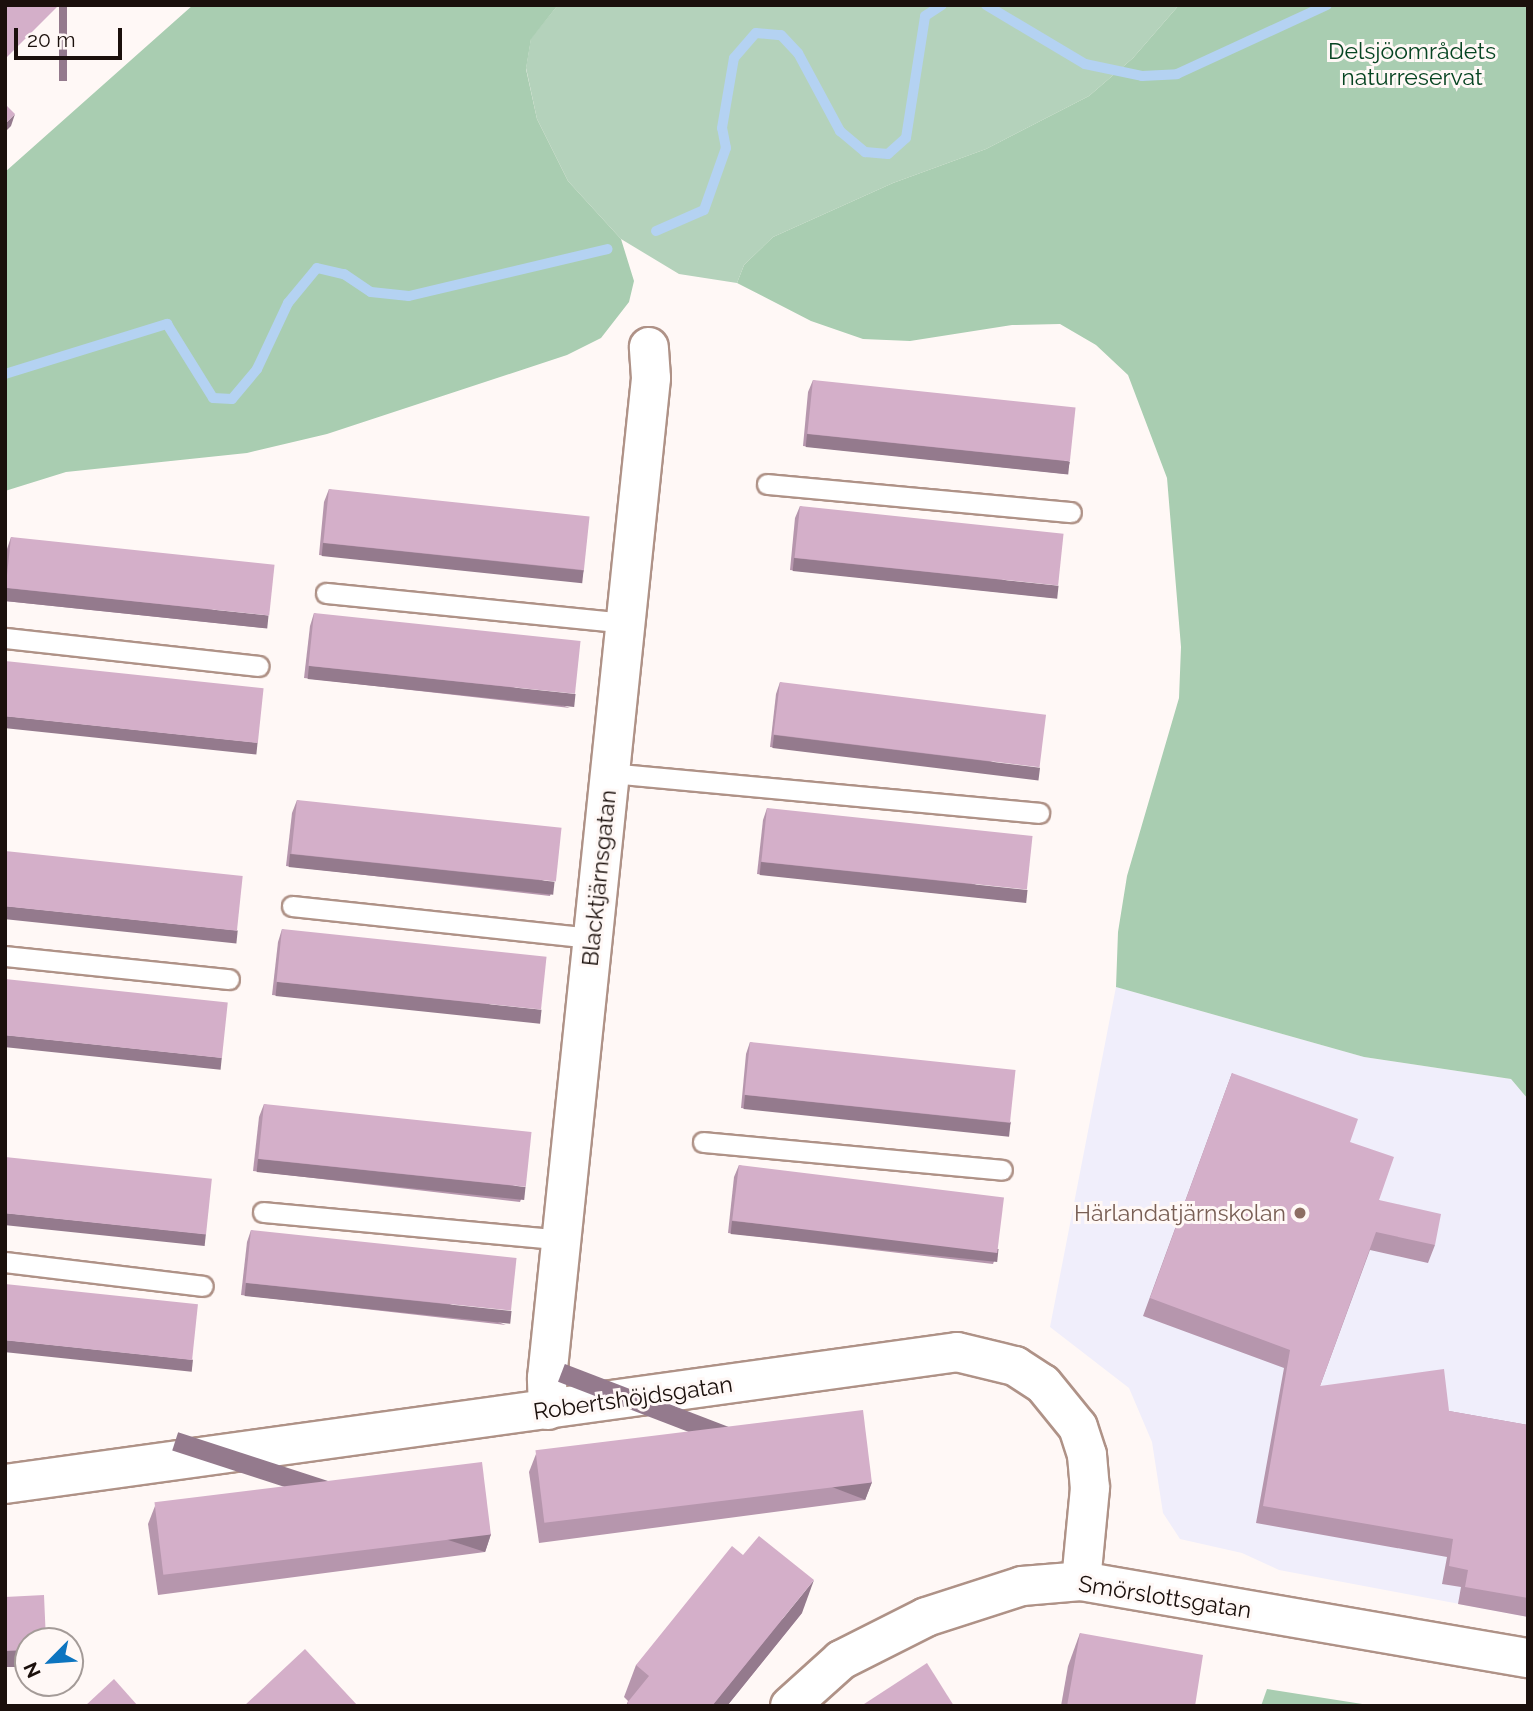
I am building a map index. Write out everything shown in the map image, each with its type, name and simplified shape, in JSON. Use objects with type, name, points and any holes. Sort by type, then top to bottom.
[{"type":"street","name":"Blacktjärnsgatan","points":[[548,1410],[562,1240],[651,378],[649,347]]},
{"type":"street","name":"Robertshöjdsgatan","points":[[5,1484],[947,1353],[1002,1361],[1043,1384],[1078,1427],[1090,1488],[1081,1581]]},
{"type":"street","name":"Smörslottsgatan","points":[[790,1706],[841,1660],[926,1617],[1022,1586],[1081,1581],[1528,1658]]},
{"type":"lane","points":[[767,484],[1072,512]]},
{"type":"lane","points":[[326,593],[626,623]]},
{"type":"lane","points":[[5,638],[258,666]]},
{"type":"lane","points":[[610,773],[1039,813]]},
{"type":"lane","points":[[292,906],[593,938]]},
{"type":"lane","points":[[5,956],[229,979]]},
{"type":"lane","points":[[703,1142],[1002,1170]]},
{"type":"lane","points":[[263,1212],[562,1240]]},
{"type":"lane","points":[[5,1262],[203,1286]]},
{"type":"shaded area","name":"Härlandatjärnskolan","points":[[1116,987],[1364,1057],[1511,1079],[1528,1099],[1528,1617],[1279,1570],[1242,1553],[1180,1539],[1163,1513],[1152,1442],[1129,1388],[1050,1327]]},
{"type":"green space","points":[[193,5],[558,5],[531,39],[526,69],[537,119],[568,181],[621,239],[634,281],[629,302],[601,338],[567,355],[327,434],[247,453],[66,472],[5,491],[5,172]]},
{"type":"green space","points":[[558,5],[1179,5],[1133,58],[1089,96],[986,149],[893,183],[773,237],[744,265],[737,283],[679,274],[621,239],[568,181],[537,119],[526,68],[531,38]]},
{"type":"green space","name":"Delsjöområdets naturreservat","points":[[1179,5],[1528,5],[1528,1099],[1511,1079],[1364,1057],[1116,987],[1118,932],[1127,876],[1179,698],[1181,647],[1167,478],[1128,375],[1096,345],[1060,324],[1012,325],[910,341],[863,339],[811,321],[737,283],[744,265],[773,237],[893,183],[986,149],[1089,96],[1133,58]]},
{"type":"green space","points":[[1267,1689],[1375,1706],[1261,1706]]},
{"type":"building","points":[[5,5],[59,5],[5,59]]},
{"type":"building","points":[[5,104],[15,114],[5,124]]},
{"type":"building","points":[[813,380],[1076,408],[1070,461],[807,434]]},
{"type":"building","points":[[329,489],[590,516],[584,570],[323,543]]},
{"type":"building","points":[[800,506],[1064,534],[1058,585],[795,558]]},
{"type":"building","points":[[11,537],[275,565],[269,615],[6,588]]},
{"type":"building","points":[[314,613],[581,641],[575,694],[308,666]]},
{"type":"building","points":[[5,661],[264,688],[258,743],[5,716]]},
{"type":"building","points":[[780,682],[1046,715],[1040,767],[774,735]]},
{"type":"building","points":[[297,800],[562,828],[556,882],[291,854]]},
{"type":"building","points":[[767,808],[1033,836],[1027,890],[761,862]]},
{"type":"building","points":[[5,851],[243,876],[237,931],[5,906]]},
{"type":"building","points":[[282,929],[547,957],[541,1010],[276,982]]},
{"type":"building","points":[[5,979],[228,1002],[222,1058],[5,1035]]},
{"type":"building","points":[[750,1042],[1016,1070],[1010,1123],[744,1095]]},
{"type":"building","points":[[1232,1073],[1358,1119],[1350,1142],[1394,1157],[1379,1200],[1441,1214],[1435,1245],[1376,1232],[1320,1386],[1444,1369],[1449,1411],[1528,1425],[1528,1598],[1465,1587],[1468,1570],[1449,1566],[1453,1539],[1263,1506],[1290,1350],[1150,1298]]},
{"type":"building","points":[[264,1104],[532,1132],[526,1187],[258,1159]]},
{"type":"building","points":[[5,1157],[212,1179],[206,1234],[5,1213]]},
{"type":"building","points":[[739,1165],[1004,1198],[997,1253],[732,1221]]},
{"type":"building","points":[[251,1230],[517,1258],[511,1311],[245,1283]]},
{"type":"building","points":[[5,1284],[198,1304],[192,1360],[5,1340]]},
{"type":"building","points":[[863,1410],[872,1482],[544,1523],[535,1450]]},
{"type":"building","points":[[482,1462],[491,1534],[163,1575],[154,1502]]},
{"type":"building","points":[[759,1536],[814,1580],[712,1706],[631,1706],[627,1703],[649,1676],[636,1665],[732,1546],[743,1555]]},
{"type":"building","points":[[44,1595],[45,1627],[14,1627],[14,1651],[5,1651],[5,1597]]},
{"type":"building","points":[[1080,1633],[1203,1655],[1195,1706],[1067,1706]]},
{"type":"building","points":[[305,1649],[358,1706],[244,1706]]},
{"type":"building","points":[[927,1663],[954,1706],[861,1706]]},
{"type":"building","points":[[114,1679],[138,1706],[85,1706]]},
{"type":"waterway","points":[[656,231],[704,210],[726,148],[722,128],[734,58],[756,33],[781,35],[798,53],[840,131],[865,152],[888,154],[906,138],[925,16],[942,5]]},
{"type":"waterway","points":[[986,5],[1085,64],[1142,76],[1177,74],[1327,5]]},
{"type":"waterway","points":[[5,374],[167,324],[213,398],[232,399],[257,369],[288,303],[317,268],[344,274],[371,292],[409,296],[608,249]]},
{"type":"place","name":"Härlandatjärnskolan","points":[[1300,1213]]}]
